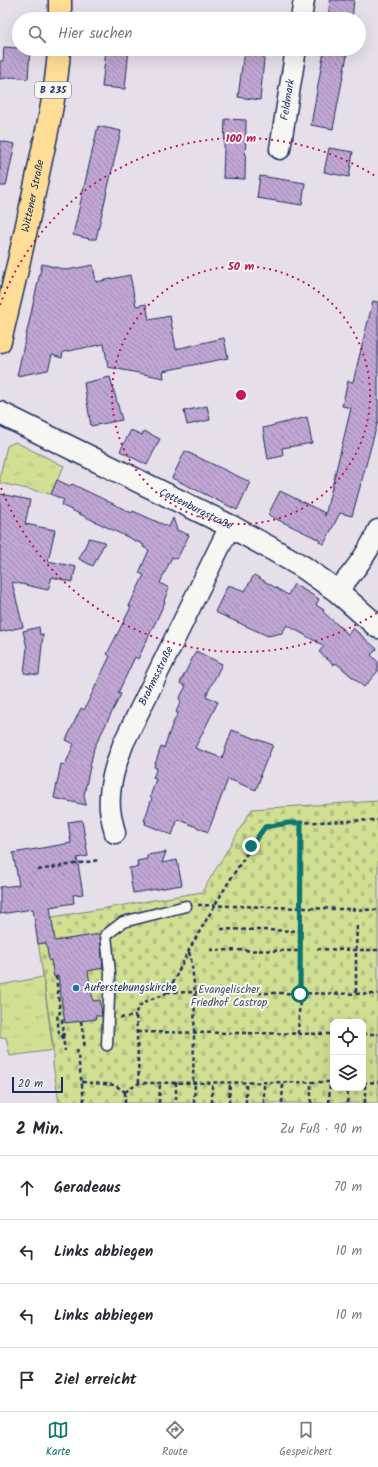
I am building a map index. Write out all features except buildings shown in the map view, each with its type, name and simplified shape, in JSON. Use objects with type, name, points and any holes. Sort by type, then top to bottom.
[{"type":"main road","points":[[60,0],[60,12]]},
{"type":"main road","name":"Wittener Straße","points":[[0,341],[21,257],[47,132],[58,56]]},
{"type":"street","points":[[302,12],[304,0]]},
{"type":"street","name":"Feldmark","points":[[280,149],[295,56]]},
{"type":"street","name":"Cottenburgstraße","points":[[0,413],[230,526],[272,549],[303,567],[337,591],[378,627]]},
{"type":"street","name":"Brahmsstraße","points":[[115,833],[110,808],[111,786],[118,758],[133,724],[230,526]]},
{"type":"street","points":[[337,591],[351,576],[368,550],[378,530]]},
{"type":"lane","points":[[106,1045],[110,973],[106,935],[123,922],[186,906]]},
{"type":"path","points":[[167,992],[189,951],[251,846],[265,827],[288,823],[378,820]]},
{"type":"path","points":[[298,1034],[300,994],[301,823]]},
{"type":"path","points":[[38,870],[99,860]]},
{"type":"path","points":[[215,907],[378,910]]},
{"type":"path","points":[[356,994],[357,926]]},
{"type":"path","points":[[221,929],[300,931]]},
{"type":"path","points":[[317,949],[378,950]]},
{"type":"path","points":[[210,950],[300,951]]},
{"type":"path","points":[[189,951],[195,992],[194,1103]]},
{"type":"path","points":[[56,976],[60,1013],[57,1014],[59,1033],[63,1037]]},
{"type":"path","points":[[139,1083],[136,1012],[142,1003],[167,992],[378,994]]},
{"type":"path","points":[[64,1018],[62,1019],[65,1051]]},
{"type":"path","points":[[81,1021],[85,1048]]},
{"type":"path","points":[[137,1032],[330,1034]]},
{"type":"path","points":[[366,1034],[378,1034]]},
{"type":"path","points":[[77,1049],[84,1100],[82,1103]]},
{"type":"path","points":[[82,1082],[115,1085],[125,1092]]},
{"type":"path","points":[[176,1082],[176,1103]]},
{"type":"path","points":[[212,1082],[212,1103]]},
{"type":"path","points":[[230,1082],[230,1103]]},
{"type":"path","points":[[246,1082],[246,1103]]},
{"type":"path","points":[[264,1082],[264,1103]]},
{"type":"path","points":[[282,1103],[283,1082]]},
{"type":"path","points":[[311,1082],[311,1103]]},
{"type":"path","points":[[125,1092],[139,1083],[330,1082]]},
{"type":"path","points":[[366,1083],[378,1082]]},
{"type":"path","points":[[160,1083],[160,1103]]},
{"type":"path","points":[[329,1103],[330,1091]]},
{"type":"path","points":[[347,1103],[348,1091]]},
{"type":"path","points":[[364,1091],[365,1103]]},
{"type":"path","points":[[125,1092],[125,1103]]},
{"type":"green space","points":[[15,442],[64,466],[51,494],[0,483],[0,475],[7,446]]},
{"type":"green space","name":"Evangelischer Friedhof Castrop","points":[[378,801],[378,1103],[59,1103],[53,1064],[53,1045],[35,920],[202,892],[252,809]]},
{"type":"green space","points":[[43,977],[53,1050],[10,1056],[6,1037],[0,1038],[0,985]]},
{"type":"place","name":"Auferstehungskirche","points":[[76,988]]},
{"type":"route","points":[[251,846],[265,827],[288,823],[301,823],[300,994]]}]
